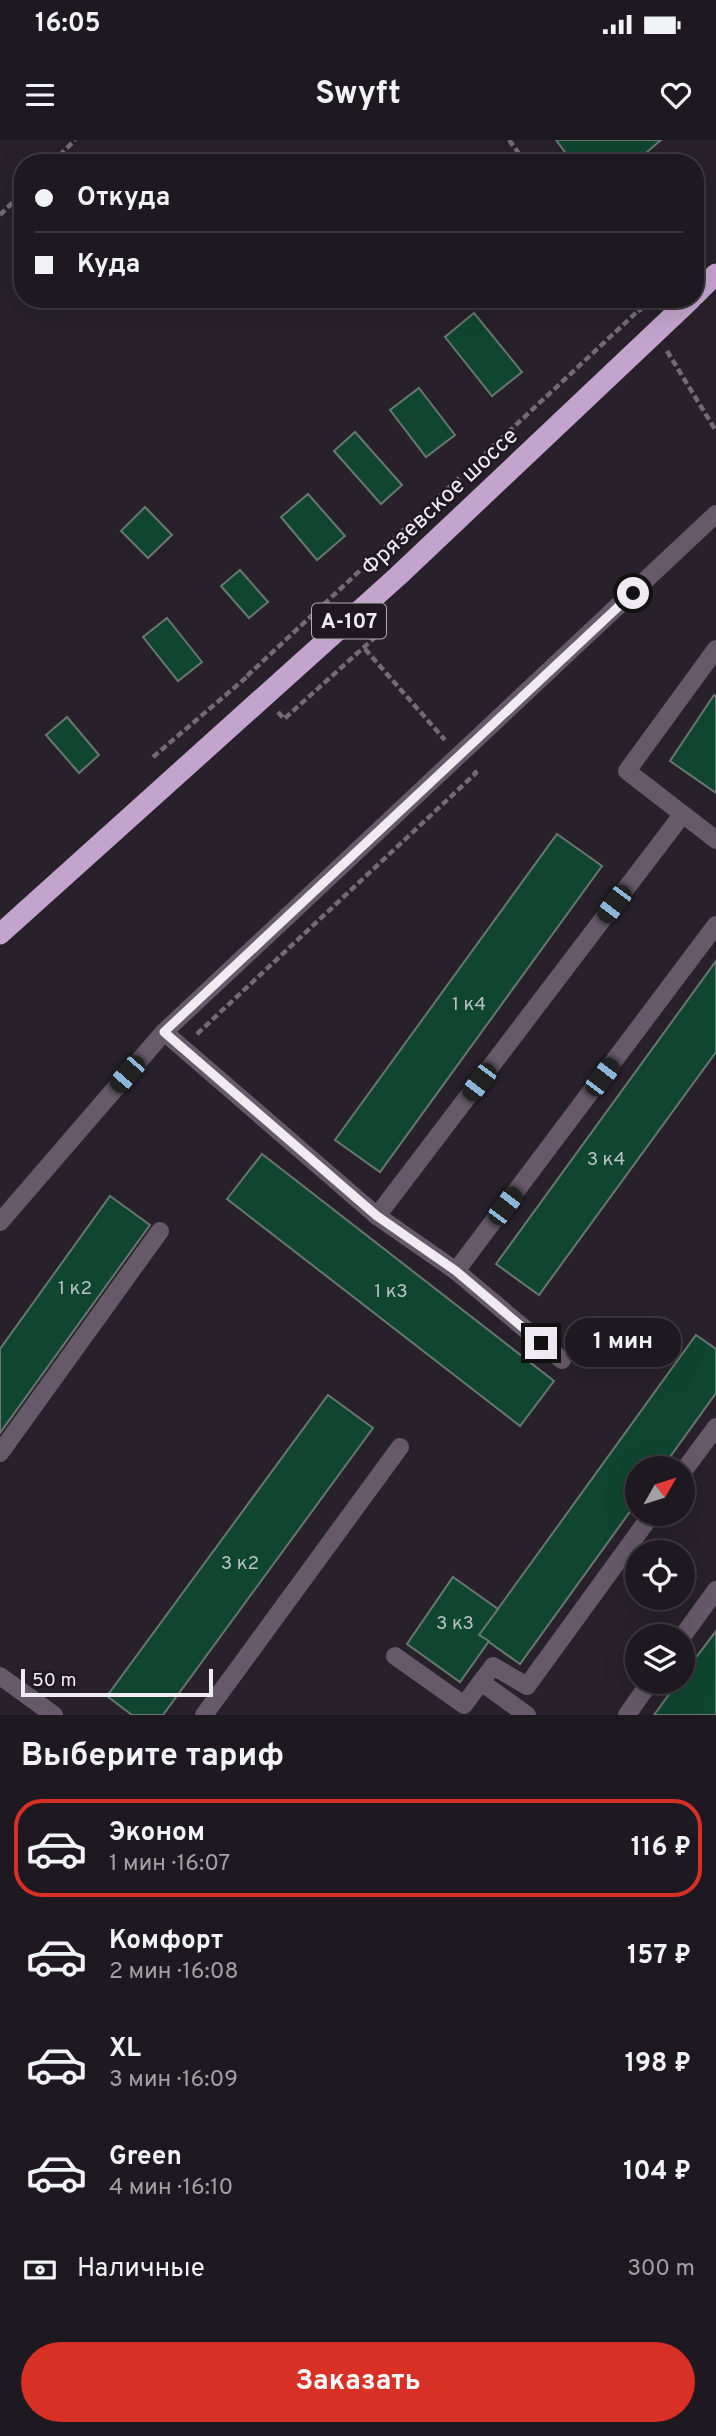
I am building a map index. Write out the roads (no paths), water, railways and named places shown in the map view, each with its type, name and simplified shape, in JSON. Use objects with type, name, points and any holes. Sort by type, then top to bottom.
[{"type":"highway","name":"Фрязевское шоссе","points":[[0,934],[398,576],[682,308]]},
{"type":"lane","points":[[0,1222],[164,1032],[714,520]]},
{"type":"lane","points":[[716,649],[627,771],[716,840]]},
{"type":"lane","points":[[377,1216],[682,815]]},
{"type":"lane","points":[[456,1271],[716,925]]},
{"type":"lane","points":[[164,1032],[377,1216],[456,1271],[562,1360]]},
{"type":"lane","points":[[0,1453],[160,1231]]},
{"type":"lane","points":[[695,1456],[716,1427]]},
{"type":"lane","points":[[204,1715],[400,1447]]},
{"type":"lane","points":[[394,1656],[464,1705],[493,1665],[527,1686],[643,1526]]},
{"type":"lane","points":[[691,1624],[716,1590]]},
{"type":"lane","points":[[0,1676],[54,1715]]},
{"type":"lane","points":[[481,1682],[527,1715]]},
{"type":"lane","points":[[627,1715],[642,1694]]}]
